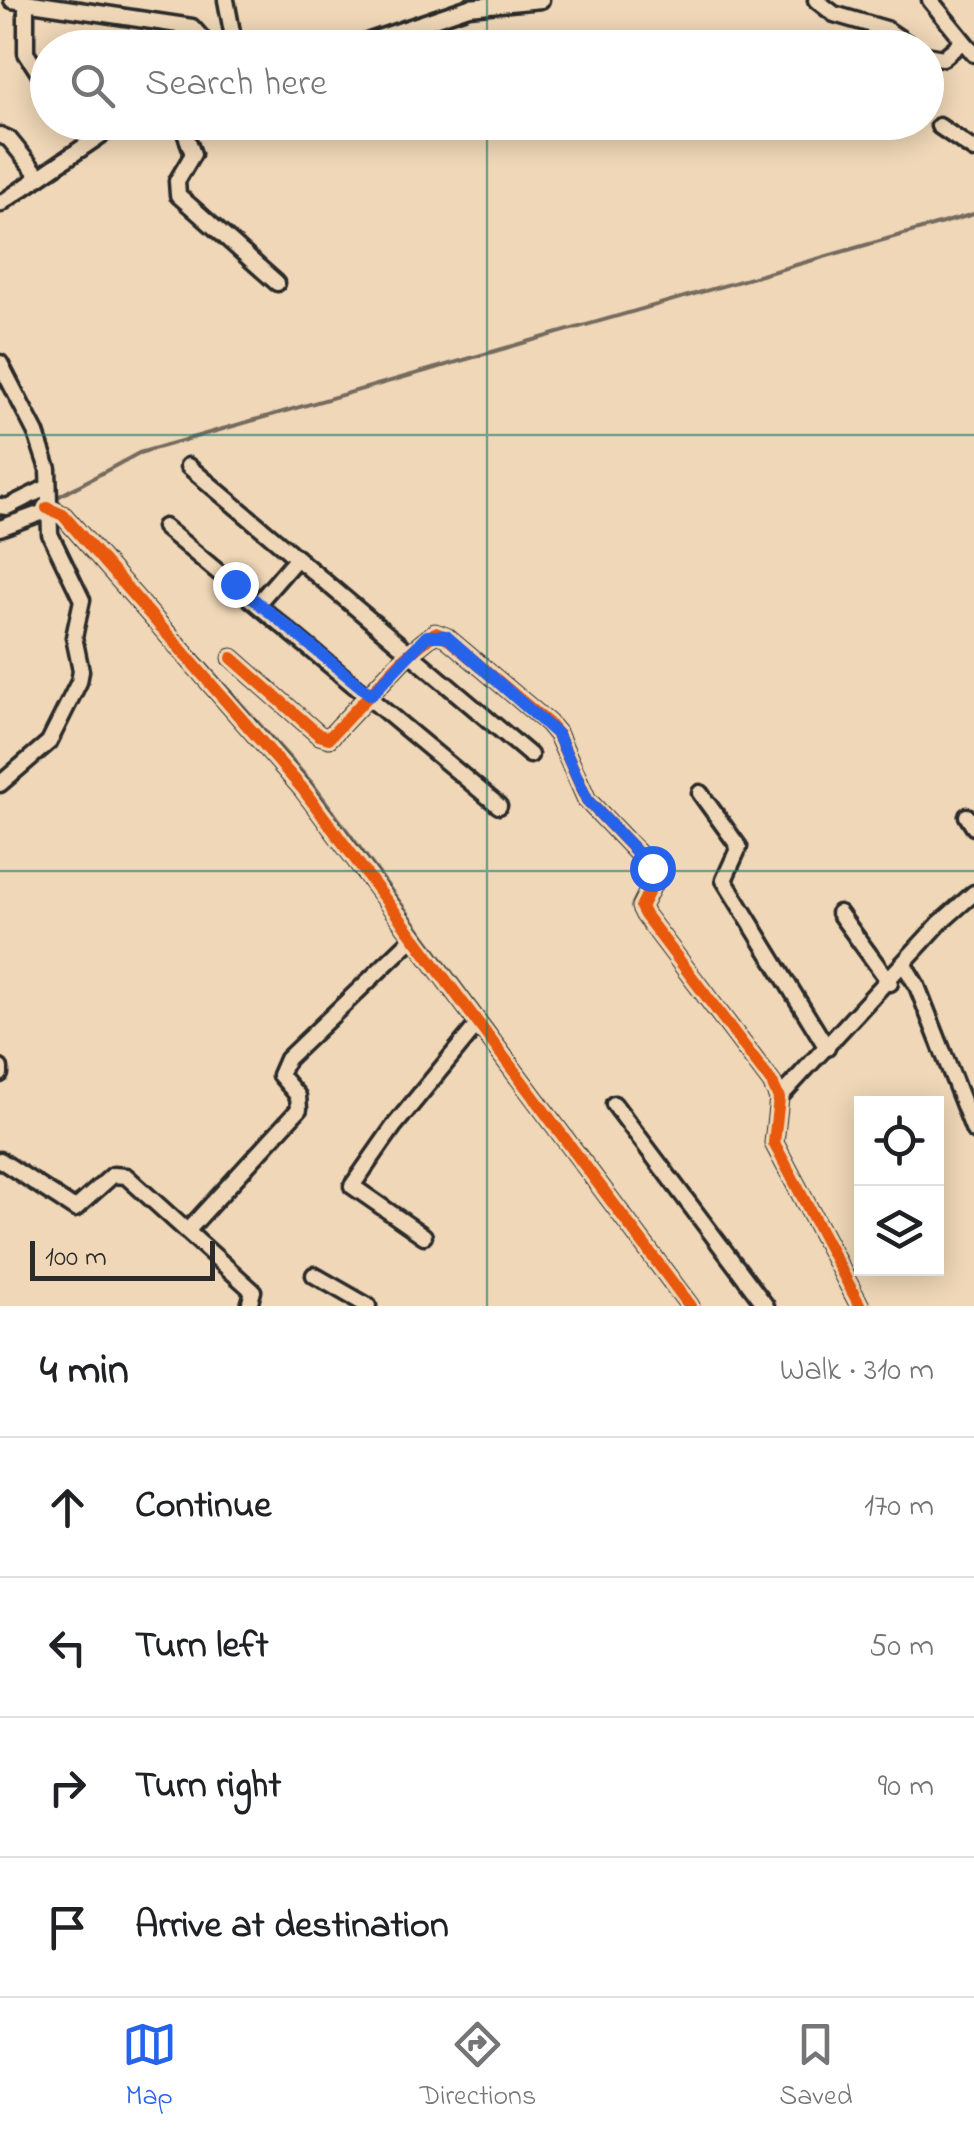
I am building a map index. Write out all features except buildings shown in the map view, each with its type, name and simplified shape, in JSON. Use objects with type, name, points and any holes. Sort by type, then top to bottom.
[{"type":"street","points":[[400,30],[469,6],[541,0]]},
{"type":"street","points":[[816,0],[834,14],[889,30]]},
{"type":"street","points":[[930,0],[974,54]]},
{"type":"street","points":[[30,59],[19,1],[51,2],[195,30]]},
{"type":"street","points":[[227,1],[232,30]]},
{"type":"street","points":[[944,56],[962,42]]},
{"type":"street","points":[[944,129],[974,150]]},
{"type":"street","points":[[0,136],[9,139],[38,176]]},
{"type":"street","points":[[0,204],[90,140]]},
{"type":"street","points":[[188,140],[193,154],[177,182],[178,194],[277,284]]},
{"type":"street","points":[[0,363],[36,432],[48,469],[50,534],[82,596],[74,637],[81,677],[49,742],[0,784]]},
{"type":"street","points":[[188,466],[530,756]]},
{"type":"street","points":[[0,528],[47,501]]},
{"type":"street","points":[[0,506],[47,501],[63,514],[302,788],[690,1306]]},
{"type":"street","points":[[164,527],[371,695],[499,806]]},
{"type":"street","points":[[258,603],[297,558]]},
{"type":"street","points":[[232,658],[324,738],[338,734],[427,636],[446,636],[558,735],[587,800],[655,874],[642,911],[772,1082],[779,1098],[774,1144],[860,1306]]},
{"type":"street","points":[[700,793],[739,847],[724,880],[828,1048]]},
{"type":"street","points":[[779,1098],[890,983],[940,923],[974,893]]},
{"type":"street","points":[[839,913],[890,983]]},
{"type":"street","points":[[189,1228],[300,1109],[298,1096],[280,1075],[287,1058],[413,938]]},
{"type":"street","points":[[905,966],[974,1130]]},
{"type":"street","points":[[424,1236],[352,1186],[477,1024]]},
{"type":"street","points":[[614,1104],[766,1306]]},
{"type":"street","points":[[0,1160],[75,1210],[119,1173],[189,1228],[254,1291],[249,1306]]},
{"type":"street","points":[[314,1275],[368,1306]]},
{"type":"waterway","points":[[54,499],[139,453],[974,214]]},
{"type":"waterway","points":[[55,498],[68,511]]},
{"type":"waterway","points":[[0,520],[45,502]]},
{"type":"waterway","points":[[81,525],[312,783],[623,1205]]},
{"type":"cycle path","points":[[47,508],[63,515],[302,788],[690,1306]]},
{"type":"cycle path","points":[[232,658],[319,735],[329,738],[404,658],[435,633],[446,637],[548,723],[558,735],[587,800],[653,869],[654,881],[641,907],[645,915],[772,1083],[779,1098],[774,1143],[860,1306]]},
{"type":"route","points":[[235,584],[371,695],[427,636],[446,636],[548,723],[558,735],[587,800],[652,868]]}]
